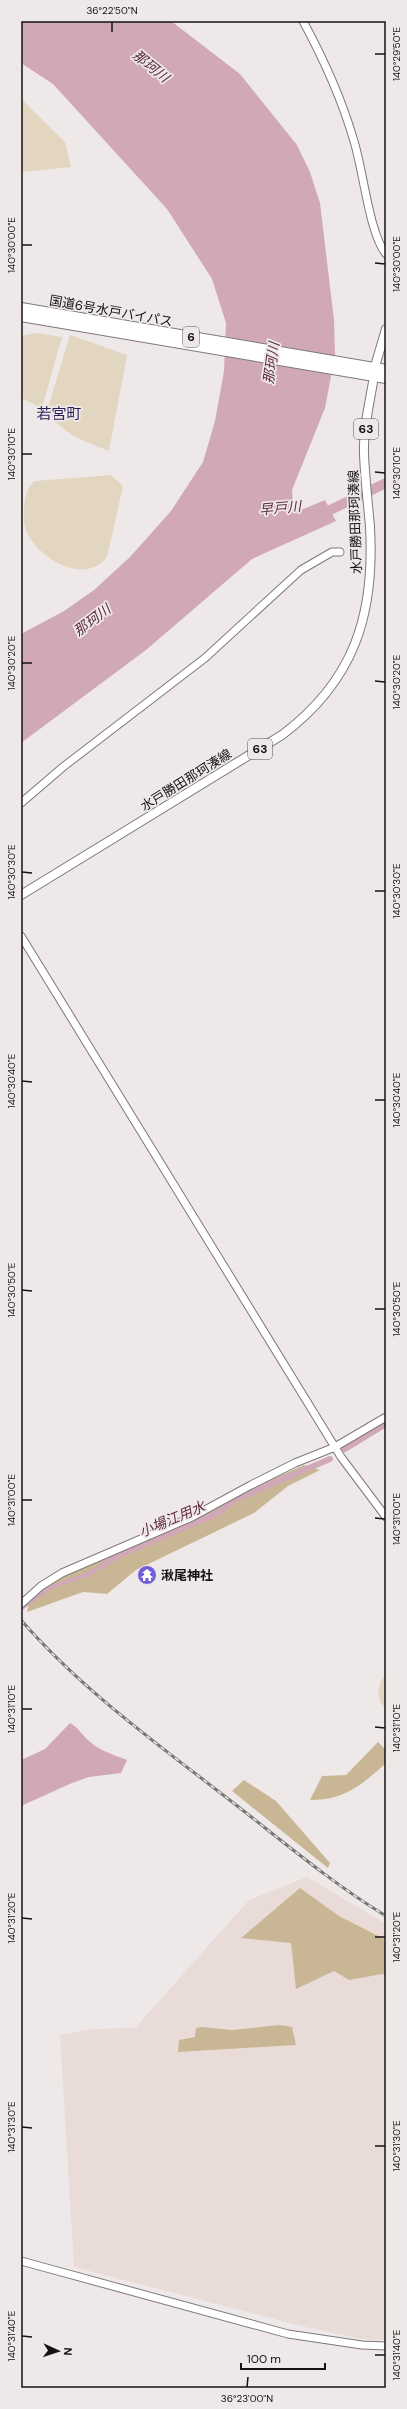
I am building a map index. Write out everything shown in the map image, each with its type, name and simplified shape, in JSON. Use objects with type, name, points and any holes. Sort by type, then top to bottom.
[{"type":"highway","name":"国道6号水戸バイパス","points":[[21,308],[360,370],[386,378]]},
{"type":"highway","name":"国道6号水戸バイパス","points":[[21,316],[360,370],[386,370]]},
{"type":"main road","points":[[376,363],[386,329]]},
{"type":"main road","name":"水戸勝田那珂湊線","points":[[21,894],[282,735],[323,698],[350,658],[365,617],[369,587],[368,511],[364,440],[373,382]]},
{"type":"street","points":[[302,21],[328,72],[354,139],[376,238],[386,254]]},
{"type":"street","points":[[21,803],[63,768],[205,658],[301,570],[332,552],[340,552]]},
{"type":"street","points":[[21,936],[335,1447],[386,1517]]},
{"type":"street","points":[[21,1604],[41,1586],[62,1573],[171,1527],[295,1463],[335,1447],[386,1417]]},
{"type":"street","points":[[21,2261],[288,2334],[362,2345],[386,2346]]},
{"type":"shaded area","points":[[21,99],[65,142],[71,167],[21,172]]},
{"type":"shaded area","points":[[37,333],[62,337],[42,408],[21,398],[21,336]]},
{"type":"shaded area","points":[[70,335],[127,355],[109,451],[91,444],[66,431],[47,411]]},
{"type":"shaded area","points":[[111,475],[123,486],[107,557],[97,566],[86,569],[73,569],[49,558],[38,549],[30,538],[25,527],[24,520],[25,499],[31,485],[35,481]]},
{"type":"shaded area","points":[[304,1465],[320,1470],[288,1486],[254,1513],[136,1570],[107,1594],[83,1592],[27,1612],[30,1598],[50,1583],[202,1516],[254,1487]]},
{"type":"shaded area","points":[[386,1674],[386,1709],[380,1701],[378,1692]]},
{"type":"shaded area","points":[[378,1742],[386,1750],[386,1763],[369,1778],[352,1790],[333,1798],[310,1800],[322,1776],[346,1775]]},
{"type":"shaded area","points":[[244,1780],[276,1801],[330,1863],[328,1868],[232,1791]]},
{"type":"shaded area","points":[[307,1877],[386,1924],[386,2340],[362,2339],[305,2327],[74,2267],[60,2035],[93,2029],[135,2028],[249,1900]]},
{"type":"shaded area","points":[[300,1888],[339,1916],[386,1940],[386,1975],[382,1974],[349,1980],[334,1971],[296,1989],[291,1943],[241,1938]]},
{"type":"shaded area","points":[[279,2025],[292,2027],[296,2045],[178,2052],[179,2040],[195,2037],[196,2028],[202,2027],[232,2030]]},
{"type":"water","name":"那珂川","points":[[21,21],[171,21],[240,74],[297,145],[310,172],[320,203],[334,320],[335,355],[325,408],[292,490],[293,505],[301,510],[325,500],[336,521],[252,559],[146,650],[21,743],[21,634],[64,611],[94,590],[130,557],[171,511],[203,462],[215,421],[224,371],[226,323],[212,279],[167,209],[53,84],[21,63]]},
{"type":"water","points":[[108,1559],[109,1563],[90,1576],[51,1589],[21,1611],[21,1606],[49,1586],[88,1572]]},
{"type":"water","points":[[70,1723],[96,1747],[127,1760],[121,1773],[89,1777],[21,1806],[21,1760],[45,1749]]},
{"type":"waterway","name":"早戸川","points":[[320,515],[386,483]]},
{"type":"waterway","name":"小場江用水","points":[[345,1449],[386,1424]]},
{"type":"waterway","name":"小場江用水","points":[[102,1566],[115,1557],[216,1514],[236,1499],[330,1459]]},
{"type":"railway","points":[[21,1620],[44,1645],[94,1692],[173,1757],[345,1889],[386,1916]]},
{"type":"place","name":"湫尾神社","points":[[147,1575]]},
{"type":"district","name":"若宮町","points":[[59,414]]}]
